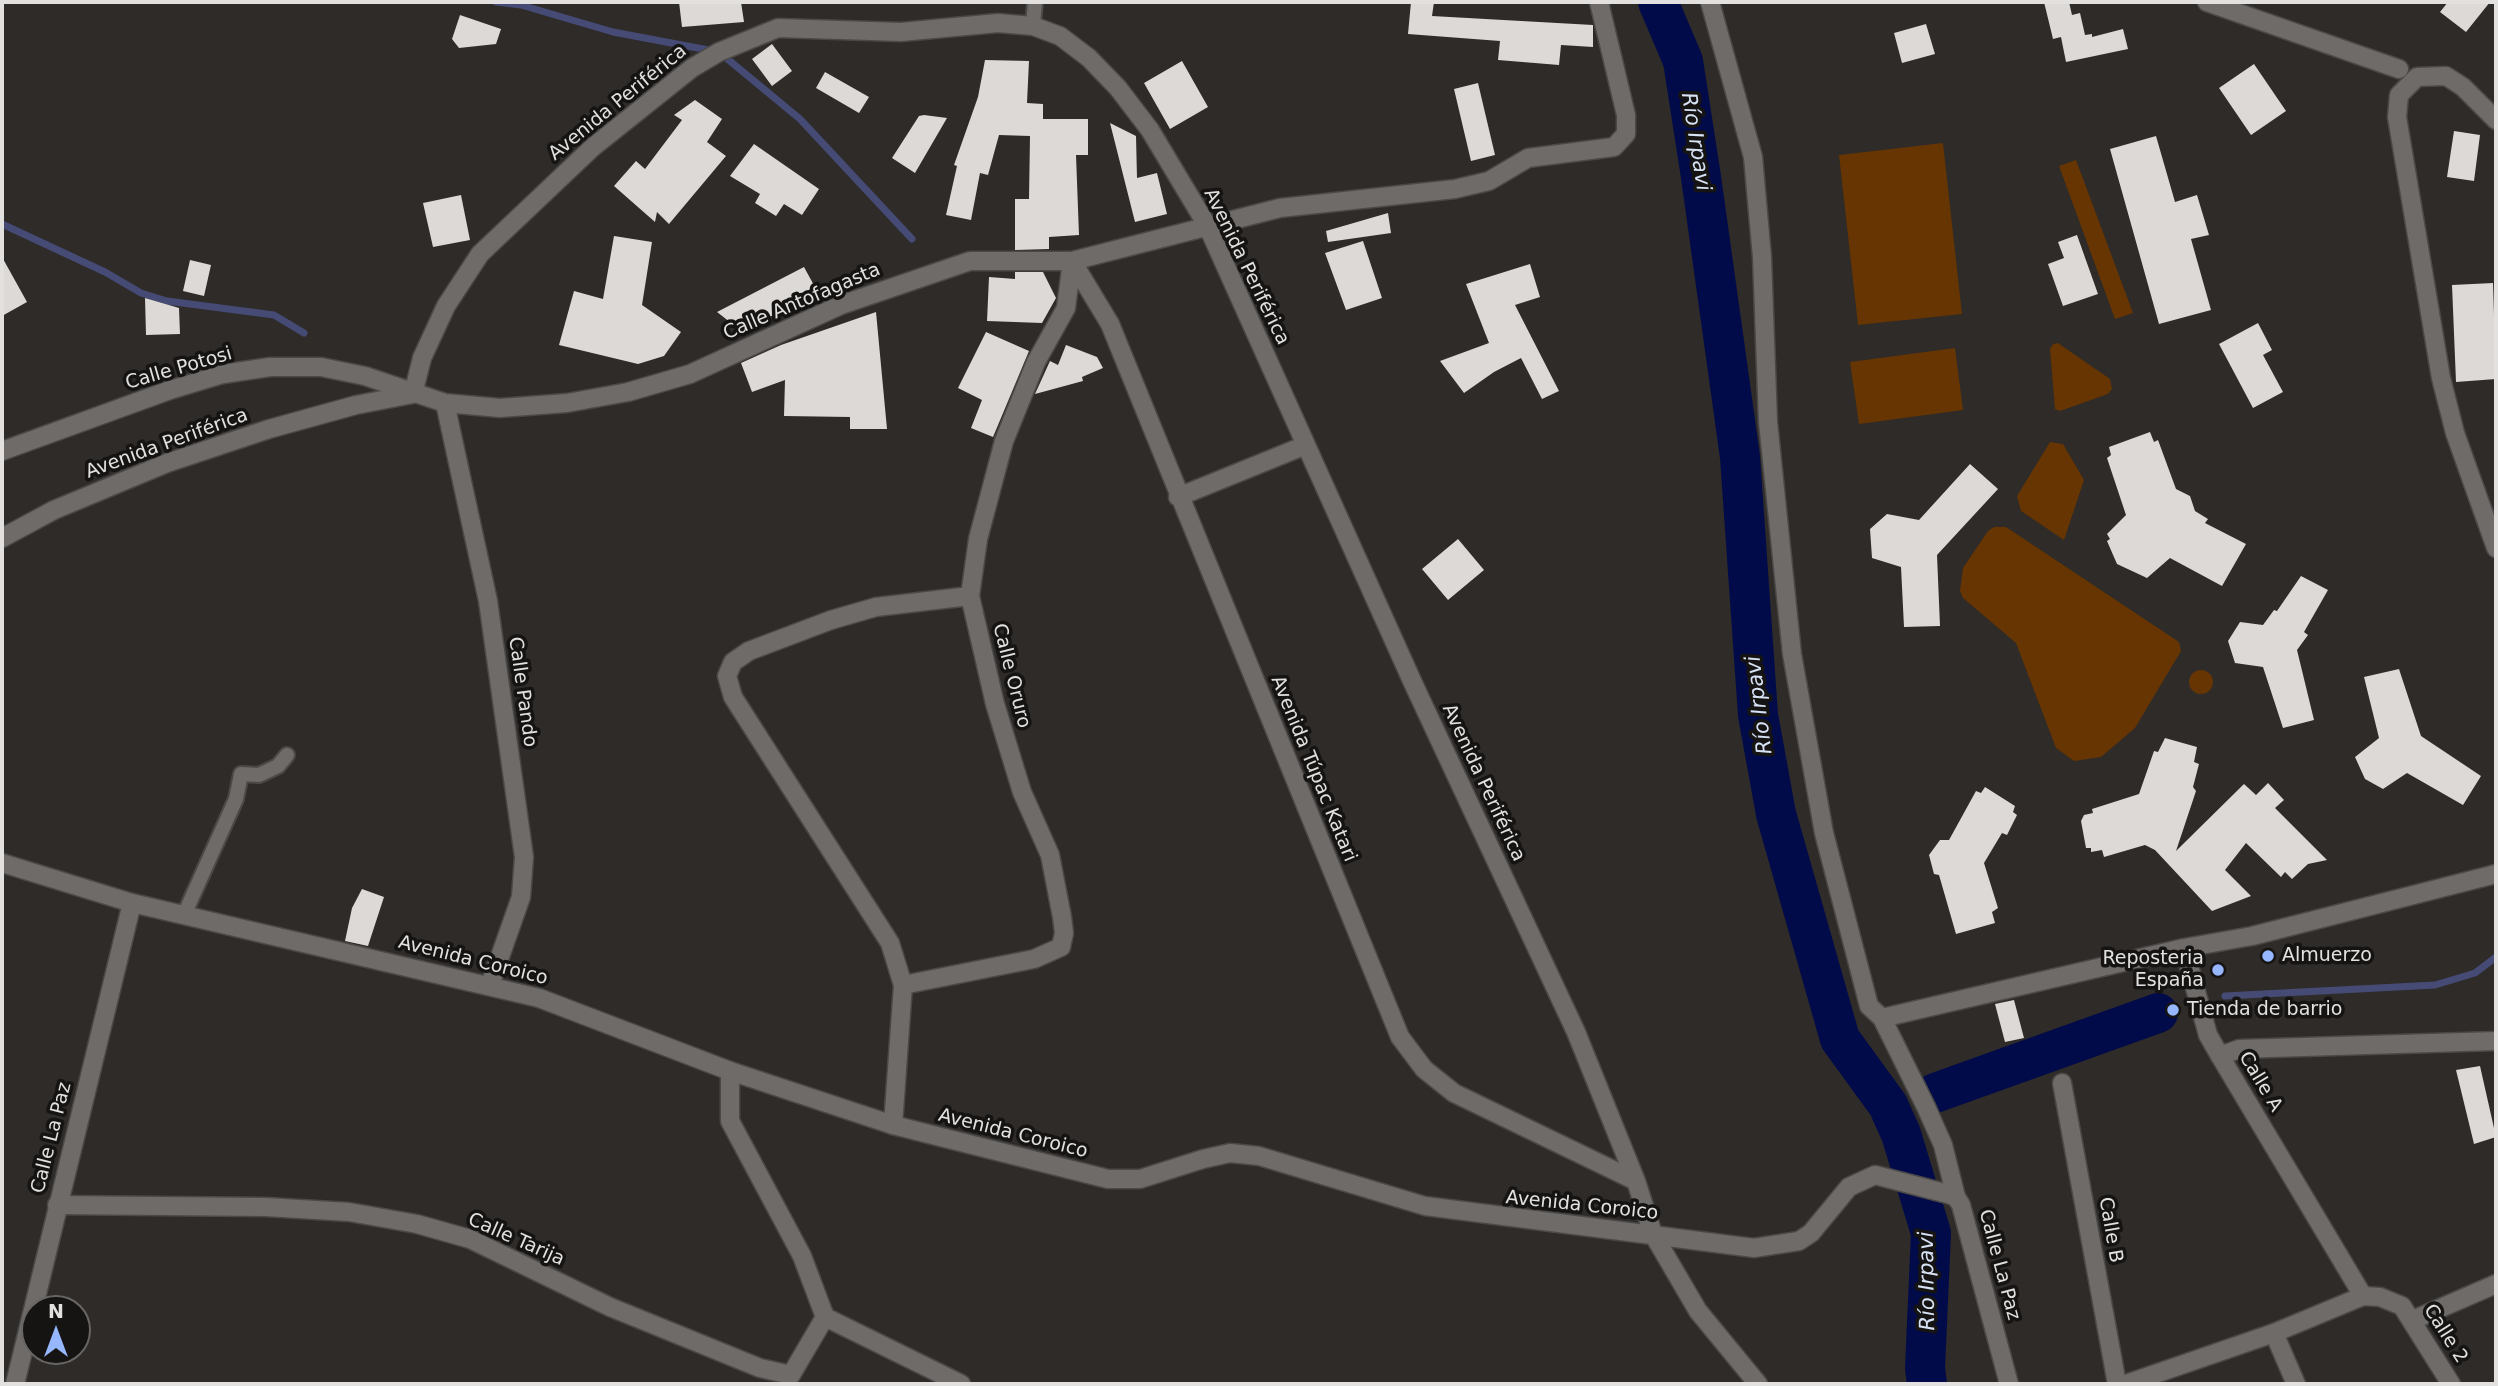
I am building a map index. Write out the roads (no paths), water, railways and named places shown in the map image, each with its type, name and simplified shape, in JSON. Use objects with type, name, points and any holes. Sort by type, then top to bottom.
[{"type":"street","name":"Calle Antofagasta","points":[[413,394],[445,403],[500,408],[567,403],[628,392],[690,374],[841,305],[970,261],[1072,261],[1280,208],[1455,189],[1489,181],[1528,158],[1614,147],[1626,134],[1626,115],[1599,2]]},
{"type":"street","name":"Calle La Paz","points":[[1710,2],[1753,157],[1762,257],[1768,422],[1792,654],[1824,833],[1869,1006],[1882,1018],[1943,1145],[1948,1195],[1961,1205],[2009,1384]]},
{"type":"street","points":[[2207,2],[2399,69]]},
{"type":"street","name":"Avenida Periférica","points":[[2,538],[54,510],[167,463],[269,429],[356,405],[413,394],[422,358],[446,306],[480,254],[593,147],[692,68],[719,52],[778,28],[901,32],[999,23],[1033,26],[1070,43],[1118,88],[1150,130],[1208,227],[1576,1032],[1636,1181],[1653,1234],[1698,1311],[1758,1384]]},
{"type":"street","points":[[2496,120],[2463,87],[2446,76],[2417,77],[2399,95],[2397,117],[2441,378],[2455,433],[2496,548]]},
{"type":"street","name":"Avenida Túpac Katari","points":[[1072,261],[1110,324],[1178,497],[1400,1037],[1424,1069],[1454,1093],[1636,1181]]},
{"type":"street","name":"Calle Oruro","points":[[903,985],[1051,954],[1061,947],[1064,933],[1050,855],[1021,792],[995,704],[970,596],[978,540],[1004,441],[1036,362],[1066,308],[1072,261]]},
{"type":"street","name":"Calle Potosi","points":[[2,452],[170,390],[223,374],[258,369],[321,368],[366,376],[413,394]]},
{"type":"street","name":"Calle Pando","points":[[445,403],[488,601],[524,857],[521,897],[490,985]]},
{"type":"street","points":[[1178,497],[1306,445]]},
{"type":"street","points":[[893,1125],[903,985],[890,943],[733,697],[727,676],[733,662],[749,651],[831,620],[876,607],[970,596]]},
{"type":"street","name":"Avenida Coroico","points":[[2,863],[132,903],[539,998],[730,1071],[893,1125],[1108,1179],[1140,1179],[1230,1153],[1259,1156],[1426,1206],[1507,1219],[1653,1234],[1754,1248],[1784,1245],[1811,1233],[1849,1187],[1875,1175],[1948,1195]]},
{"type":"street","points":[[1882,1018],[2184,948],[2252,936],[2496,874]]},
{"type":"street","name":"Calle La Paz","points":[[15,1384],[132,903]]},
{"type":"street","points":[[2184,948],[2208,1035],[2220,1056]]},
{"type":"street","name":"Calle A","points":[[2363,1296],[2220,1056],[2239,1048],[2496,1041]]},
{"type":"street","points":[[730,1071],[730,1121],[802,1256],[825,1317],[930,1366],[961,1384]]},
{"type":"street","name":"Calle B","points":[[2062,1083],[2117,1384]]},
{"type":"street","name":"Calle Tarija","points":[[57,1205],[267,1207],[349,1212],[417,1224],[470,1239],[610,1307],[791,1380],[825,1317]]},
{"type":"street","points":[[2413,1320],[2496,1284]]},
{"type":"street","points":[[2126,1384],[2274,1333],[2363,1296]]},
{"type":"street","name":"Calle 2","points":[[2363,1296],[2380,1297],[2402,1306],[2451,1384]]},
{"type":"street","points":[[2274,1333],[2296,1384]]},
{"type":"lane","points":[[1033,26],[1035,2]]},
{"type":"lane","points":[[184,915],[236,799],[241,774],[259,775],[278,766],[287,755]]},
{"type":"waterway","points":[[496,2],[521,5],[613,32],[719,52],[800,119],[912,239]]},
{"type":"waterway","name":"Río Irpavi","points":[[1658,2],[1683,61],[1701,177],[1740,457],[1758,715],[1776,814],[1840,1039],[1888,1105],[1901,1134],[1931,1233],[1925,1368],[1927,1384]]},
{"type":"waterway","points":[[2,224],[105,272],[141,293],[167,301],[274,315],[304,333]]},
{"type":"waterway","points":[[2225,996],[2435,985],[2475,973],[2496,957]]},
{"type":"waterway","points":[[1935,1093],[2158,1013]]},
{"type":"place","name":"Almuerzo","points":[[2268,956]]},
{"type":"place","name":"Reposteria España","points":[[2218,970]]},
{"type":"place","name":"Tienda de barrio","points":[[2173,1010]]}]
